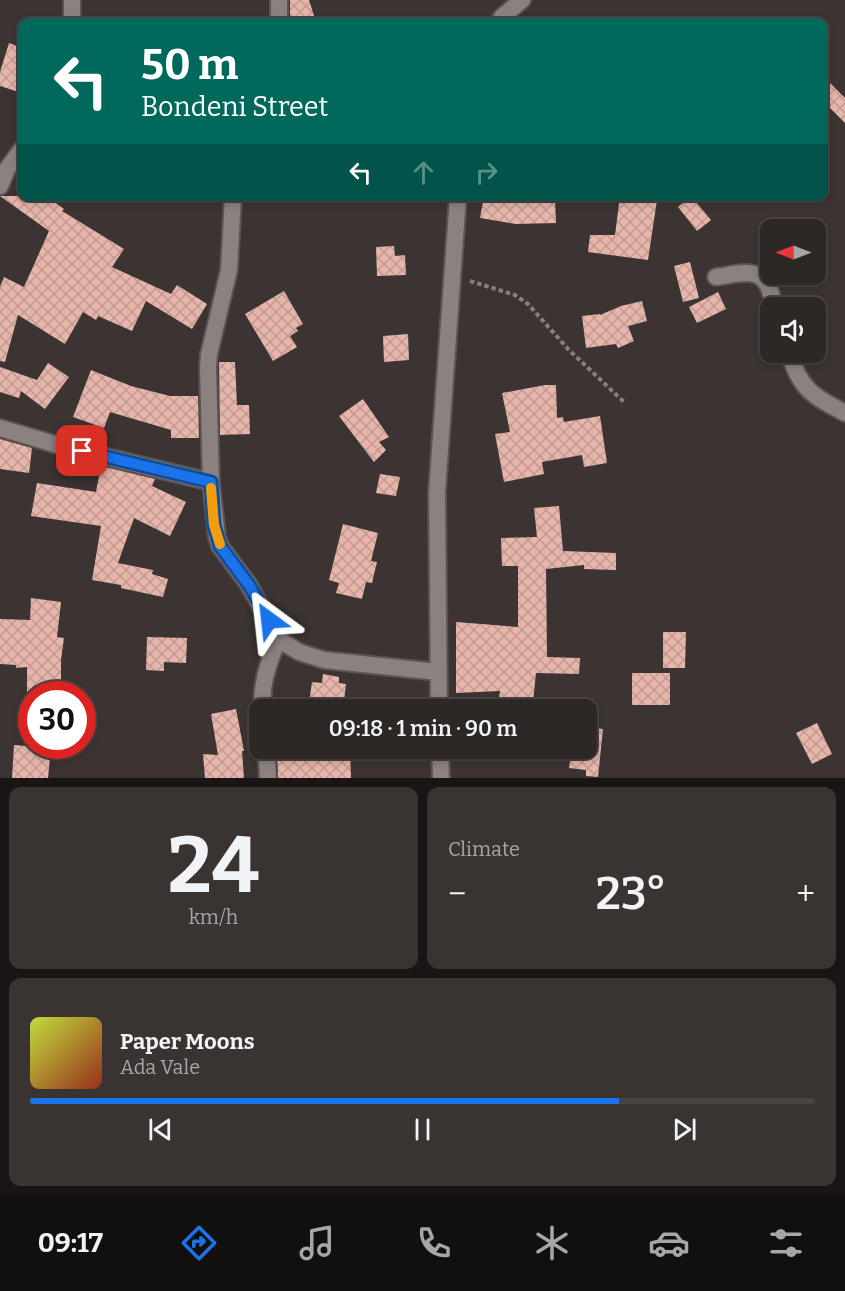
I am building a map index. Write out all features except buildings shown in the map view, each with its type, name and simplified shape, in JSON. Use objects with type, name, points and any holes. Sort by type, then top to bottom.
[{"type":"street","points":[[72,0],[72,18]]},
{"type":"street","points":[[279,0],[279,18]]},
{"type":"street","points":[[501,18],[522,0]]},
{"type":"street","points":[[0,186],[7,169],[18,154]]},
{"type":"street","points":[[233,201],[229,270],[209,354],[211,482],[214,525],[220,546],[249,585],[278,639],[299,652],[324,660],[438,672]]},
{"type":"street","points":[[439,699],[437,492],[458,201]]},
{"type":"street","points":[[716,277],[759,274],[767,283],[771,297]]},
{"type":"street","points":[[792,363],[806,388],[816,399],[845,413]]},
{"type":"street","points":[[0,428],[61,446],[211,482]]},
{"type":"street","points":[[262,699],[264,675],[278,639]]},
{"type":"street","points":[[267,759],[268,778]]},
{"type":"street","points":[[440,759],[441,778]]},
{"type":"path","points":[[452,276],[515,295],[528,304],[569,350],[624,402]]},
{"type":"slow traffic","points":[[211,488],[214,525],[220,544]]},
{"type":"route","points":[[82,451],[211,482],[214,525],[220,546],[249,585],[269,620]]}]
